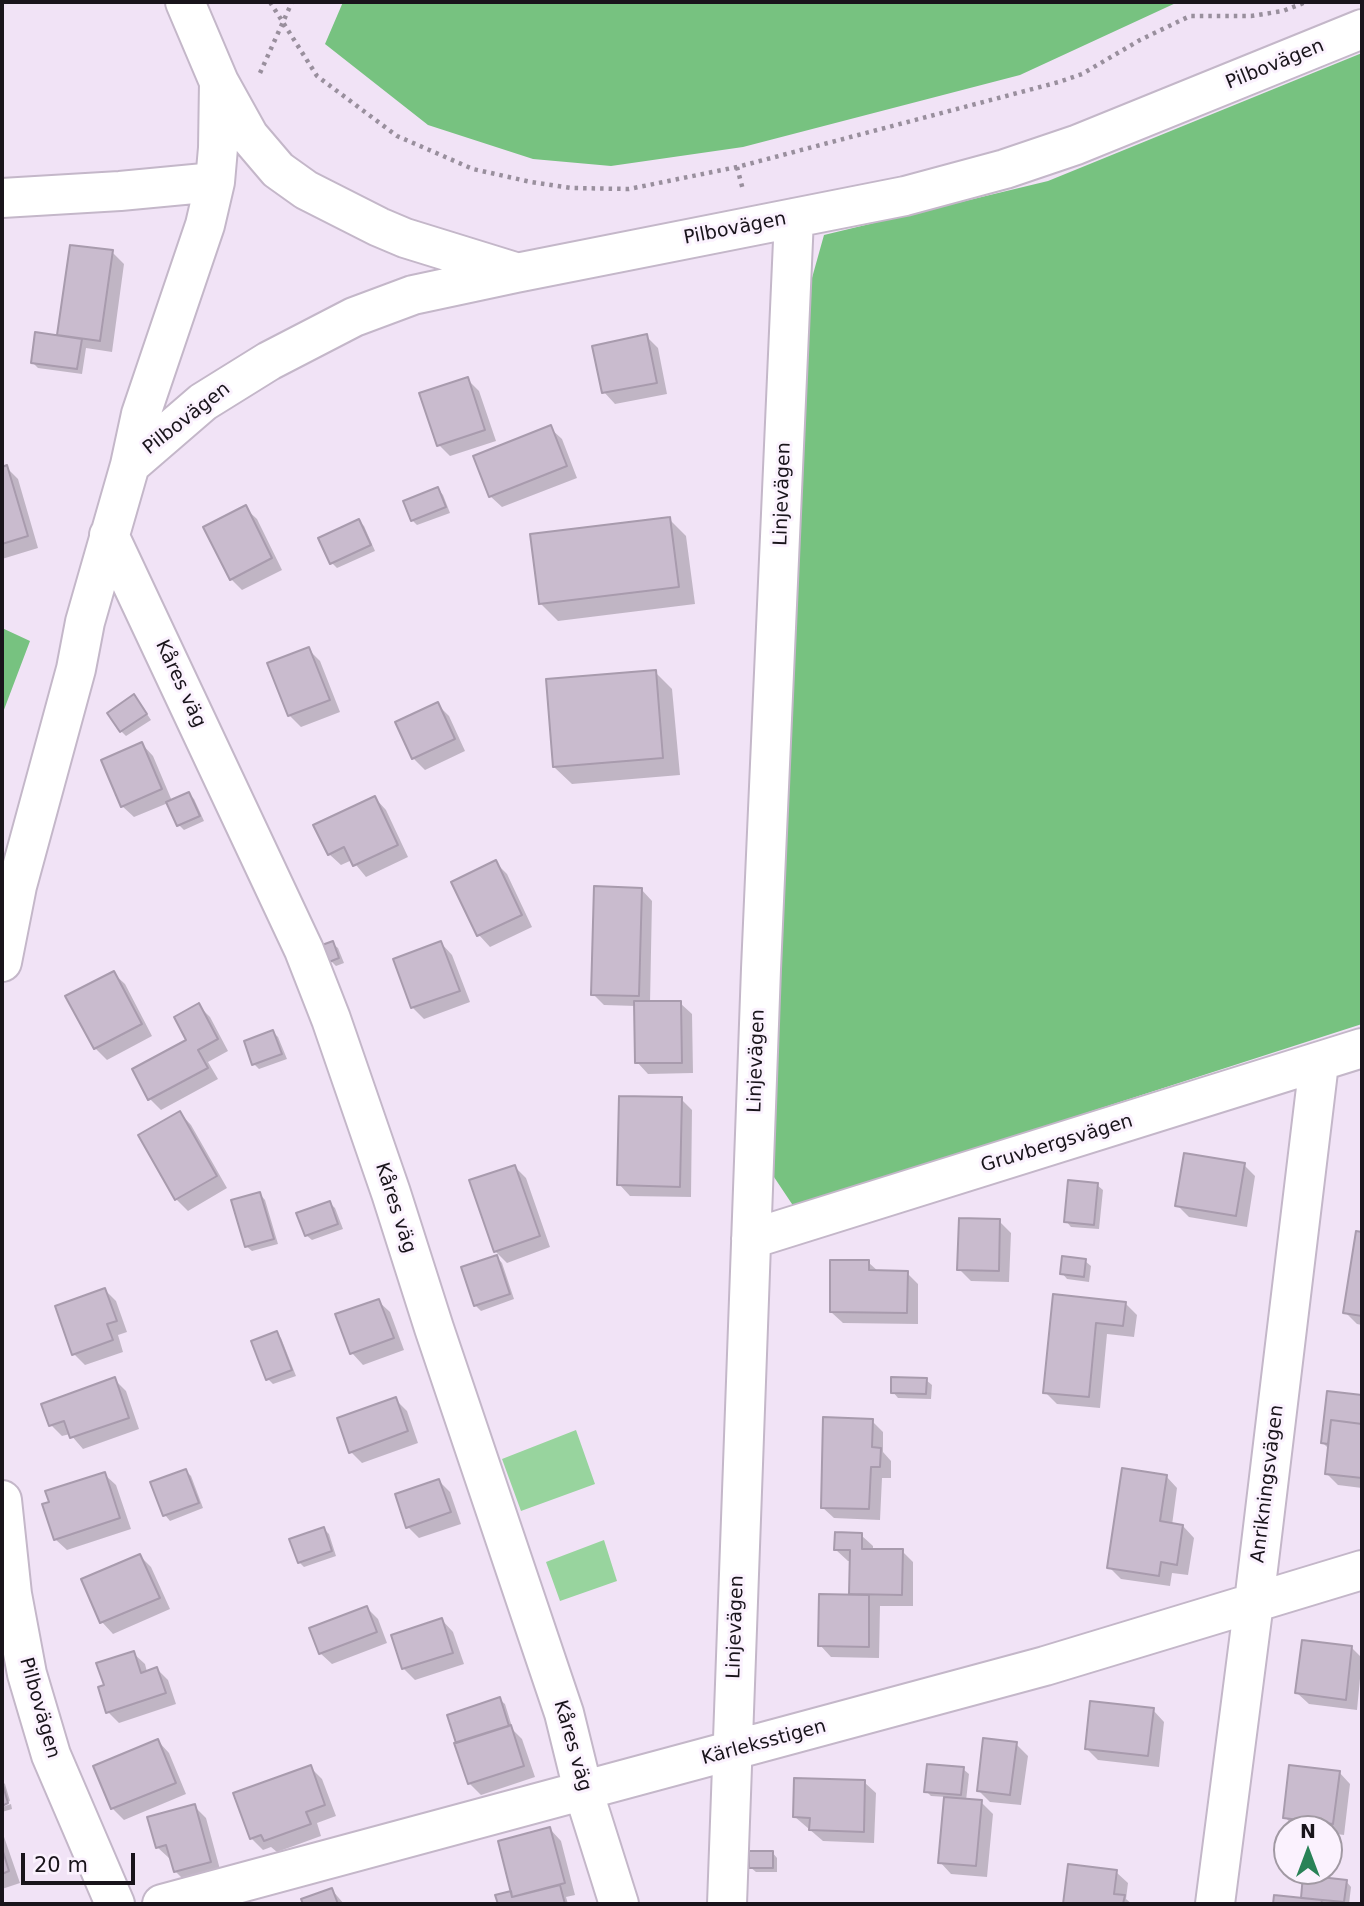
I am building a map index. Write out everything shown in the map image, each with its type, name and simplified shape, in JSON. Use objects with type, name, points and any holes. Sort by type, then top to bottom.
[{"type":"street","points":[[185,2],[219,82],[239,119],[249,136],[278,170],[306,190],[379,227],[405,238],[516,272]]},
{"type":"street","name":"Pilbovägen","points":[[130,464],[203,402],[268,361],[354,317],[413,295],[516,272],[905,196],[1005,169],[1076,145],[1362,29]]},
{"type":"street","name":"Pilbovägen","points":[[2,962],[18,886],[141,414],[205,225],[215,183],[219,82]]},
{"type":"street","points":[[2,198],[215,183]]},
{"type":"street","name":"Linjevägen","points":[[727,1904],[751,1239],[794,218]]},
{"type":"street","name":"Kåres väg","points":[[109,535],[304,950],[331,1019],[564,1713],[583,1790],[619,1904]]},
{"type":"street","name":"Gruvbergsvägen","points":[[751,1239],[1362,1048]]},
{"type":"street","name":"Anrikningsvägen","points":[[1215,1904],[1319,1063]]},
{"type":"street","name":"Pilbovägen","points":[[2,1500],[12,1594],[30,1686],[51,1755],[115,1904]]},
{"type":"street","name":"Kärleksstigen","points":[[162,1904],[1045,1666],[1362,1570]]},
{"type":"path","points":[[270,2],[317,76],[397,136],[473,169],[571,188],[629,189],[737,167],[1059,82],[1082,74],[1140,40],[1190,16],[1251,16],[1283,11],[1306,2]]},
{"type":"path","points":[[239,119],[292,2]]},
{"type":"green space","points":[[343,2],[1178,2],[1020,75],[743,147],[611,166],[533,159],[428,125],[325,44]]},
{"type":"green space","points":[[1362,53],[1362,1024],[794,1207],[772,1174],[805,303],[824,235],[1048,181]]},
{"type":"green space","points":[[2,628],[30,641],[2,715]]},
{"type":"green space","points":[[576,1430],[595,1484],[521,1511],[502,1459]]},
{"type":"green space","points":[[604,1540],[617,1581],[560,1601],[546,1562]]},
{"type":"building","points":[[70,245],[113,250],[100,341],[57,335]]},
{"type":"building","points":[[35,332],[82,339],[77,369],[31,363]]},
{"type":"building","points":[[647,334],[657,383],[602,393],[592,346]]},
{"type":"building","points":[[468,377],[485,430],[437,446],[419,393]]},
{"type":"building","points":[[551,425],[567,466],[489,497],[473,456]]},
{"type":"building","points":[[7,465],[28,536],[2,544],[2,467]]},
{"type":"building","points":[[438,487],[446,507],[411,521],[403,501]]},
{"type":"building","points":[[246,505],[272,558],[230,580],[203,527]]},
{"type":"building","points":[[670,517],[679,587],[539,604],[530,534]]},
{"type":"building","points":[[359,519],[371,545],[330,564],[318,538]]},
{"type":"building","points":[[309,647],[330,700],[288,716],[267,663]]},
{"type":"building","points":[[656,670],[663,758],[553,767],[546,679]]},
{"type":"building","points":[[134,694],[147,714],[120,732],[107,713]]},
{"type":"building","points":[[438,702],[455,739],[412,759],[395,722]]},
{"type":"building","points":[[142,742],[162,789],[121,807],[101,760]]},
{"type":"building","points":[[189,792],[200,816],[177,826],[166,802]]},
{"type":"building","points":[[375,796],[398,845],[353,866],[344,847],[328,855],[313,825]]},
{"type":"building","points":[[496,860],[522,915],[477,936],[451,882]]},
{"type":"building","points":[[594,886],[642,888],[639,996],[591,995]]},
{"type":"building","points":[[333,941],[339,958],[329,962],[322,945]]},
{"type":"building","points":[[441,941],[460,991],[411,1008],[393,959]]},
{"type":"building","points":[[114,971],[142,1024],[94,1049],[65,996]]},
{"type":"building","points":[[634,1001],[681,1001],[682,1063],[635,1063]]},
{"type":"building","points":[[199,1003],[218,1039],[198,1050],[208,1068],[148,1100],[132,1069],[186,1040],[174,1017]]},
{"type":"building","points":[[273,1030],[282,1054],[252,1065],[244,1041]]},
{"type":"building","points":[[619,1096],[682,1097],[680,1187],[617,1185]]},
{"type":"building","points":[[180,1111],[217,1176],[175,1200],[138,1135]]},
{"type":"building","points":[[1184,1153],[1245,1163],[1236,1216],[1175,1206]]},
{"type":"building","points":[[515,1165],[540,1236],[494,1252],[469,1180]]},
{"type":"building","points":[[1068,1180],[1098,1183],[1094,1225],[1064,1222]]},
{"type":"building","points":[[260,1192],[274,1239],[245,1247],[231,1200]]},
{"type":"building","points":[[330,1201],[338,1224],[305,1236],[296,1213]]},
{"type":"building","points":[[959,1218],[1000,1219],[999,1271],[957,1270]]},
{"type":"building","points":[[1356,1231],[1362,1232],[1362,1316],[1343,1313]]},
{"type":"building","points":[[497,1255],[510,1294],[474,1306],[461,1267]]},
{"type":"building","points":[[1062,1256],[1086,1259],[1084,1277],[1060,1274]]},
{"type":"building","points":[[830,1260],[869,1260],[869,1270],[908,1271],[907,1313],[830,1312]]},
{"type":"building","points":[[105,1288],[117,1321],[107,1324],[113,1340],[72,1355],[55,1306]]},
{"type":"building","points":[[1053,1294],[1126,1302],[1123,1326],[1096,1323],[1089,1397],[1043,1393]]},
{"type":"building","points":[[379,1299],[394,1338],[350,1354],[335,1314]]},
{"type":"building","points":[[277,1331],[292,1370],[266,1380],[251,1341]]},
{"type":"building","points":[[115,1377],[129,1418],[70,1438],[64,1421],[49,1426],[41,1404]]},
{"type":"building","points":[[891,1377],[927,1378],[926,1394],[891,1393]]},
{"type":"building","points":[[1327,1391],[1362,1395],[1362,1424],[1331,1420],[1328,1444],[1321,1443]]},
{"type":"building","points":[[396,1397],[408,1431],[349,1453],[337,1418]]},
{"type":"building","points":[[823,1417],[873,1419],[872,1447],[881,1448],[880,1467],[871,1467],[869,1509],[821,1508]]},
{"type":"building","points":[[1331,1420],[1362,1424],[1362,1478],[1325,1474]]},
{"type":"building","points":[[1122,1468],[1167,1475],[1160,1521],[1183,1525],[1177,1565],[1161,1562],[1159,1576],[1107,1568]]},
{"type":"building","points":[[186,1469],[199,1503],[163,1516],[150,1482]]},
{"type":"building","points":[[105,1472],[120,1518],[54,1540],[42,1504],[49,1502],[45,1491]]},
{"type":"building","points":[[439,1479],[451,1512],[406,1528],[395,1494]]},
{"type":"building","points":[[324,1527],[332,1551],[298,1563],[289,1539]]},
{"type":"building","points":[[835,1532],[862,1533],[862,1549],[903,1549],[902,1595],[849,1594],[850,1550],[834,1550]]},
{"type":"building","points":[[140,1554],[160,1598],[100,1623],[81,1579]]},
{"type":"building","points":[[819,1594],[869,1595],[869,1647],[818,1646]]},
{"type":"building","points":[[367,1606],[377,1632],[319,1654],[309,1628]]},
{"type":"building","points":[[442,1618],[453,1653],[402,1669],[391,1635]]},
{"type":"building","points":[[1302,1640],[1352,1646],[1346,1700],[1295,1693]]},
{"type":"building","points":[[134,1651],[141,1673],[157,1667],[166,1693],[106,1713],[98,1687],[104,1685],[96,1663]]},
{"type":"building","points":[[500,1697],[509,1726],[456,1743],[447,1715]]},
{"type":"building","points":[[1090,1701],[1154,1708],[1148,1756],[1085,1749]]},
{"type":"building","points":[[511,1725],[524,1766],[468,1784],[454,1743]]},
{"type":"building","points":[[983,1738],[1017,1742],[1010,1795],[977,1791]]},
{"type":"building","points":[[158,1739],[176,1783],[111,1809],[93,1766]]},
{"type":"building","points":[[927,1764],[964,1767],[961,1795],[924,1792]]},
{"type":"building","points":[[311,1765],[325,1805],[306,1812],[311,1824],[264,1841],[261,1835],[250,1839],[233,1793]]},
{"type":"building","points":[[1289,1765],[1340,1771],[1334,1815],[1283,1815]]},
{"type":"building","points":[[794,1778],[865,1780],[864,1832],[809,1830],[810,1818],[793,1817]]},
{"type":"building","points":[[2,1782],[8,1803],[2,1806]]},
{"type":"building","points":[[944,1797],[982,1800],[976,1866],[938,1863]]},
{"type":"building","points":[[195,1804],[211,1862],[174,1872],[166,1845],[156,1848],[147,1817]]},
{"type":"building","points":[[550,1827],[565,1883],[512,1897],[498,1841]]},
{"type":"building","points":[[2,1848],[9,1871],[2,1874]]},
{"type":"building","points":[[749,1851],[773,1851],[773,1868],[749,1868]]},
{"type":"building","points":[[1068,1864],[1117,1870],[1114,1894],[1125,1895],[1123,1904],[1063,1904]]},
{"type":"building","points":[[1343,1880],[1347,1880],[1344,1902],[1301,1898],[1302,1885],[1343,1885]]},
{"type":"building","points":[[560,1885],[565,1904],[498,1904],[495,1895],[511,1891],[512,1897]]},
{"type":"building","points":[[332,1888],[338,1904],[303,1904],[301,1899]]},
{"type":"building","points":[[1274,1895],[1322,1900],[1321,1904],[1273,1904]]}]
